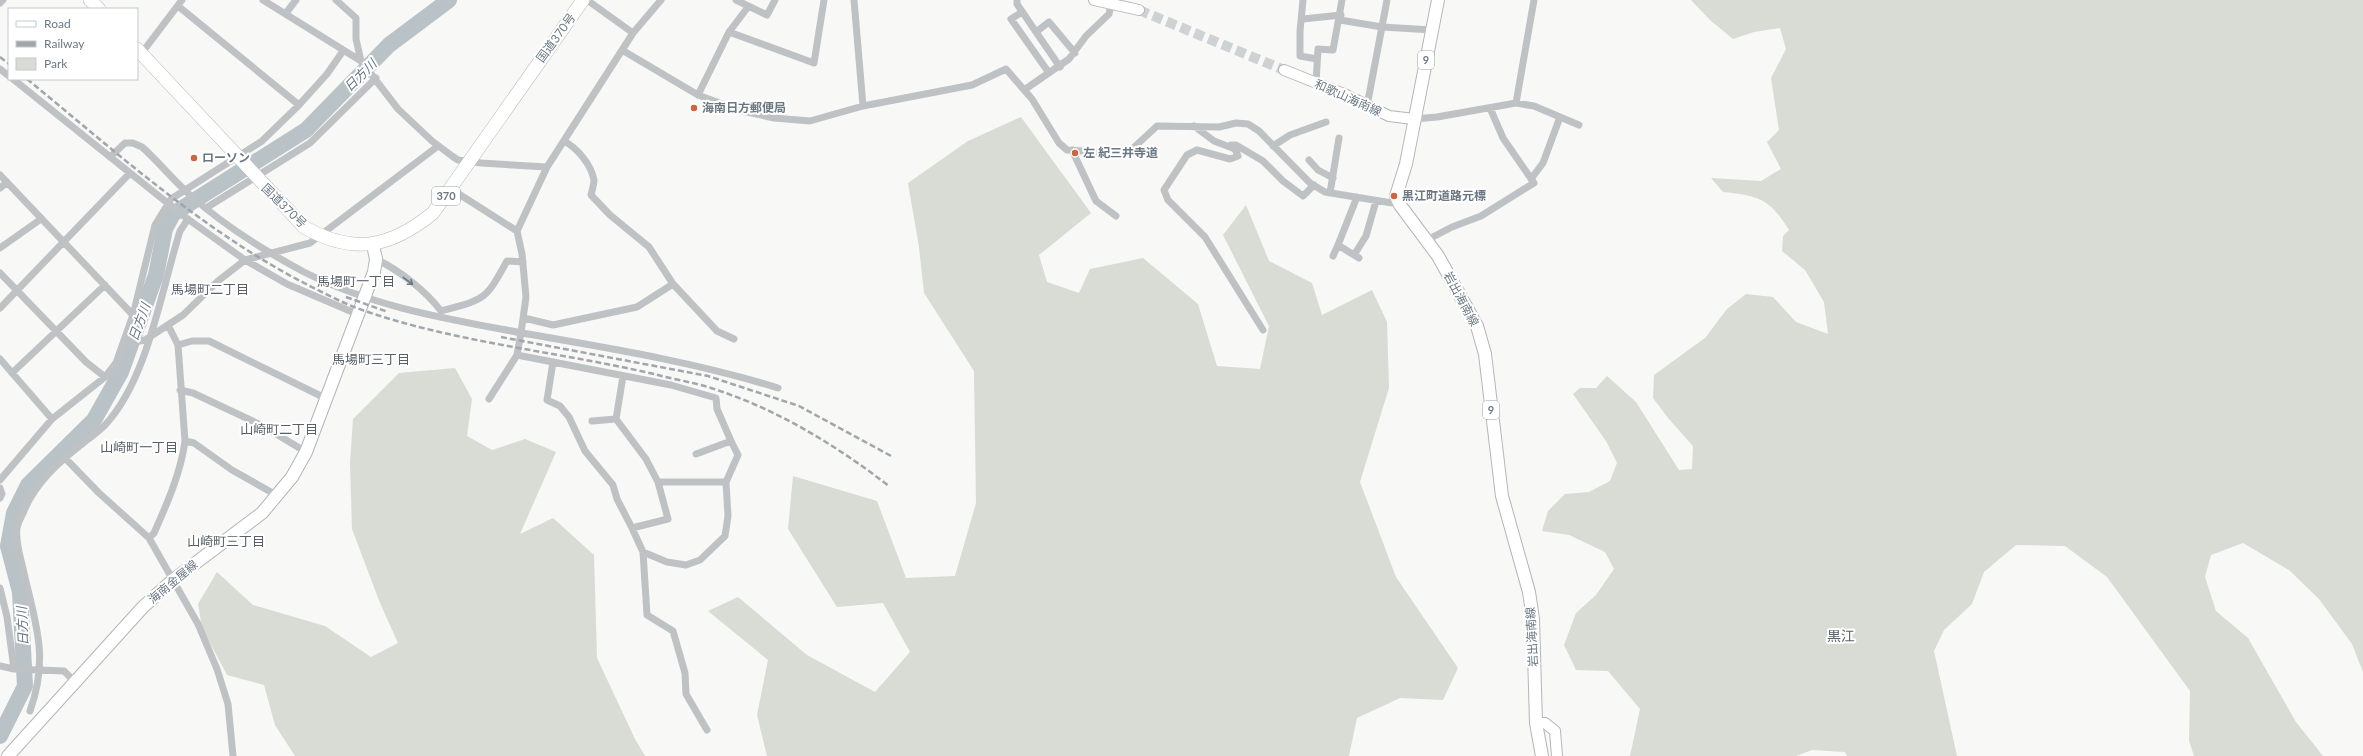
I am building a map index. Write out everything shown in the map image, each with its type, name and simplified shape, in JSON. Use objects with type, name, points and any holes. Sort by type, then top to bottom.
[{"type":"highway","points":[[90,0],[98,8]]},
{"type":"highway","name":"国道370号","points":[[139,51],[253,175],[304,227],[320,236],[351,245],[373,245],[415,227],[433,213],[583,0]]},
{"type":"main road","points":[[1094,0],[1112,2],[1138,10]]},
{"type":"main road","name":"9","points":[[1397,200],[1396,196],[1406,164],[1438,0]]},
{"type":"main road","name":"和歌山海南線","points":[[1284,70],[1389,116],[1414,119]]},
{"type":"main road","name":"岩出海南線","points":[[1397,200],[1428,240],[1477,326],[1485,354],[1502,496],[1529,592],[1533,619],[1536,723],[1542,756]]},
{"type":"main road","name":"海南金屋線","points":[[8,756],[74,681],[143,607],[173,580],[245,527],[278,496],[306,452],[325,398],[374,272],[376,259],[373,245]]},
{"type":"main road","points":[[1536,723],[1545,723],[1555,731],[1557,756]]},
{"type":"street","points":[[0,3],[3,0]]},
{"type":"street","points":[[263,0],[361,61],[376,78],[398,109],[438,146],[458,160],[547,167]]},
{"type":"street","points":[[286,13],[296,0]]},
{"type":"street","points":[[336,0],[356,18],[356,39],[361,61]]},
{"type":"street","points":[[587,0],[633,33]]},
{"type":"street","points":[[489,399],[517,355],[524,318],[526,297],[523,262],[517,231],[547,167],[633,33],[661,0]]},
{"type":"street","points":[[736,0],[767,15],[775,0]]},
{"type":"street","points":[[729,32],[814,63],[824,0]]},
{"type":"street","points":[[854,0],[863,106]]},
{"type":"street","points":[[1017,0],[1022,12],[1060,67]]},
{"type":"street","points":[[1303,0],[1303,19],[1300,31],[1300,56],[1317,59]]},
{"type":"street","points":[[1316,83],[1318,50],[1333,50],[1335,30],[1340,17],[1342,0]]},
{"type":"street","points":[[1367,106],[1388,0]]},
{"type":"street","points":[[1516,103],[1534,0]]},
{"type":"street","points":[[1024,90],[1060,67],[1075,53],[1086,36],[1109,14],[1112,2]]},
{"type":"street","points":[[139,51],[180,3],[299,105]]},
{"type":"street","points":[[698,95],[729,32],[748,7]]},
{"type":"street","points":[[1022,12],[1011,19],[1049,73]]},
{"type":"street","points":[[1303,19],[1340,17],[1382,27],[1432,30]]},
{"type":"street","points":[[1036,32],[1049,22],[1075,53]]},
{"type":"street","points":[[622,50],[698,95],[738,110],[774,118],[810,121],[863,106],[972,85],[1006,69],[1024,90],[1059,143],[1067,150],[1118,153],[1130,151],[1157,126],[1219,127],[1236,123],[1248,124],[1314,185],[1330,192],[1376,201],[1392,203],[1397,200]]},
{"type":"street","points":[[0,480],[52,419],[105,378],[116,363],[127,344],[155,225],[170,204],[186,191],[239,160],[262,141],[299,105],[327,74],[343,51]]},
{"type":"street","points":[[0,69],[8,75]]},
{"type":"street","points":[[203,206],[253,175],[310,143],[376,78]]},
{"type":"street","points":[[14,80],[187,218],[245,260],[287,284],[323,302],[357,314]]},
{"type":"street","points":[[1414,119],[1516,103],[1534,106],[1578,125]]},
{"type":"street","points":[[1428,240],[1452,227],[1481,216],[1534,183],[1503,138],[1490,108]]},
{"type":"street","points":[[1530,179],[1543,164],[1560,117]]},
{"type":"street","points":[[1273,146],[1290,135],[1326,122]]},
{"type":"street","points":[[1194,126],[1214,141],[1235,149],[1238,156],[1230,159],[1197,150],[1187,155],[1164,190],[1168,200],[1205,237],[1263,330]]},
{"type":"street","points":[[1330,192],[1339,138]]},
{"type":"street","points":[[564,140],[575,147],[590,169],[594,180],[591,195],[610,215],[649,247],[673,284],[717,331],[734,339]]},
{"type":"street","points":[[110,157],[125,143],[133,143],[151,155],[203,206],[271,253],[324,281],[364,297],[521,333],[736,375],[778,388]]},
{"type":"street","points":[[1225,145],[1236,145],[1263,161],[1283,181],[1303,196],[1314,185]]},
{"type":"street","points":[[127,344],[147,339],[183,316],[218,281],[245,260],[310,242],[320,236],[438,146]]},
{"type":"street","points":[[1072,150],[1096,201],[1116,216]]},
{"type":"street","points":[[1310,160],[1318,170],[1333,178]]},
{"type":"street","points":[[0,308],[65,242],[130,172]]},
{"type":"street","points":[[0,175],[133,315]]},
{"type":"street","points":[[0,188],[7,182]]},
{"type":"street","points":[[451,189],[517,231]]},
{"type":"street","points":[[1333,256],[1357,197]]},
{"type":"street","points":[[1338,245],[1357,256],[1366,236],[1376,201]]},
{"type":"street","points":[[30,711],[38,690],[38,626],[19,554],[17,528],[30,496],[46,476],[105,425],[119,408],[134,380],[180,231],[187,218]]},
{"type":"street","points":[[0,248],[41,219]]},
{"type":"street","points":[[376,259],[388,265],[431,298],[440,315]]},
{"type":"street","points":[[440,315],[481,299],[488,294],[507,261],[523,262]]},
{"type":"street","points":[[0,272],[86,362],[105,378]]},
{"type":"street","points":[[524,318],[553,325],[637,307],[673,284]]},
{"type":"street","points":[[12,373],[105,285]]},
{"type":"street","points":[[149,538],[154,533],[173,484],[183,456],[185,441],[180,390],[178,344],[168,325]]},
{"type":"street","points":[[178,344],[192,341],[209,341],[325,398]]},
{"type":"street","points":[[517,355],[671,385],[716,398],[717,409],[738,455],[726,482],[728,516],[725,536],[700,560],[686,565],[667,562],[642,552]]},
{"type":"street","points":[[0,359],[52,419]]},
{"type":"street","points":[[553,362],[547,400],[560,406],[569,417],[585,451],[613,485],[616,499],[632,528],[642,552],[647,615],[673,631],[685,673],[686,694],[707,730]]},
{"type":"street","points":[[623,376],[616,419],[646,459],[658,482],[668,519],[632,528]]},
{"type":"street","points":[[180,390],[193,393],[263,426],[306,452]]},
{"type":"street","points":[[592,421],[616,419]]},
{"type":"street","points":[[185,441],[194,443],[232,470],[278,496]]},
{"type":"street","points":[[696,454],[731,441]]},
{"type":"street","points":[[65,458],[100,494],[149,538],[198,624],[228,704],[233,756]]},
{"type":"street","points":[[658,482],[726,482]]},
{"type":"street","points":[[0,488],[2,494],[0,498]]},
{"type":"street","points":[[0,588],[7,617],[15,669]]},
{"type":"street","points":[[0,666],[15,669],[64,671],[74,681]]},
{"type":"green space","points":[[1691,0],[2363,0],[2363,672],[2352,644],[2319,599],[2289,570],[2243,543],[2211,555],[2205,577],[2216,611],[2248,638],[2296,722],[2323,756],[2194,756],[2189,741],[2190,691],[2107,577],[2065,546],[2016,545],[1984,572],[1972,604],[1944,630],[1934,651],[1957,756],[1847,756],[1845,752],[1812,750],[1796,756],[1630,756],[1640,709],[1608,671],[1576,670],[1564,645],[1576,613],[1596,595],[1614,569],[1605,552],[1569,535],[1542,531],[1548,511],[1565,494],[1589,492],[1610,481],[1617,463],[1606,441],[1573,394],[1580,388],[1596,388],[1607,376],[1636,402],[1679,470],[1692,469],[1693,446],[1668,418],[1653,398],[1654,375],[1705,338],[1727,309],[1746,294],[1773,297],[1796,322],[1828,334],[1824,302],[1805,270],[1782,251],[1783,236],[1789,230],[1782,219],[1762,200],[1746,195],[1723,192],[1711,178],[1761,181],[1781,169],[1767,142],[1779,130],[1771,78],[1786,49],[1780,28],[1754,32],[1733,39],[1710,20]]},
{"type":"green space","points":[[1021,117],[1091,213],[1039,255],[1047,282],[1079,293],[1090,269],[1143,258],[1198,304],[1217,366],[1260,369],[1269,326],[1223,235],[1246,205],[1269,261],[1312,283],[1322,315],[1372,290],[1387,322],[1389,388],[1360,482],[1396,577],[1458,668],[1443,700],[1400,698],[1357,718],[1349,756],[767,756],[757,715],[768,660],[708,611],[738,597],[807,655],[875,692],[910,652],[883,603],[837,607],[788,529],[793,476],[877,501],[906,578],[955,576],[976,503],[974,371],[924,293],[919,247],[908,183],[968,141]]},
{"type":"green space","points":[[455,368],[472,399],[467,436],[492,450],[525,439],[556,452],[520,534],[553,518],[594,555],[597,658],[635,739],[645,756],[295,756],[275,725],[264,685],[227,675],[202,628],[198,604],[217,572],[253,605],[325,626],[371,657],[398,643],[380,603],[352,529],[350,463],[353,419],[399,373]]},
{"type":"waterway","name":"日方川","points":[[0,736],[25,686],[20,592],[8,546],[14,513],[28,485],[94,420],[121,372],[156,275],[165,229],[173,214],[306,130],[389,45],[449,0]]},
{"type":"tunnel","points":[[1139,10],[1284,70]]},
{"type":"railway","points":[[0,57],[8,63]]},
{"type":"railway","points":[[28,80],[161,189],[231,240],[268,263],[336,299],[368,312],[438,332],[618,366],[711,388],[759,406],[804,429],[847,456],[889,486]]},
{"type":"railway","points":[[346,297],[388,312]]},
{"type":"railway","points":[[501,337],[708,376],[799,406],[893,457]]},
{"type":"place","name":"海南日方郵便局","points":[[694,108]]},
{"type":"place","name":"左 紀三井寺道","points":[[1075,153]]},
{"type":"place","name":"ローソン","points":[[194,158]]},
{"type":"place","name":"黒江町道路元標","points":[[1394,196]]},
{"type":"district","name":"馬場町一丁目","points":[[356,281]]},
{"type":"district","name":"馬場町二丁目","points":[[210,289]]},
{"type":"district","name":"馬場町三丁目","points":[[371,359]]},
{"type":"district","name":"山崎町二丁目","points":[[279,429]]},
{"type":"district","name":"山崎町一丁目","points":[[139,447]]},
{"type":"district","name":"山崎町三丁目","points":[[226,541]]},
{"type":"district","name":"黒江","points":[[1841,636]]}]
